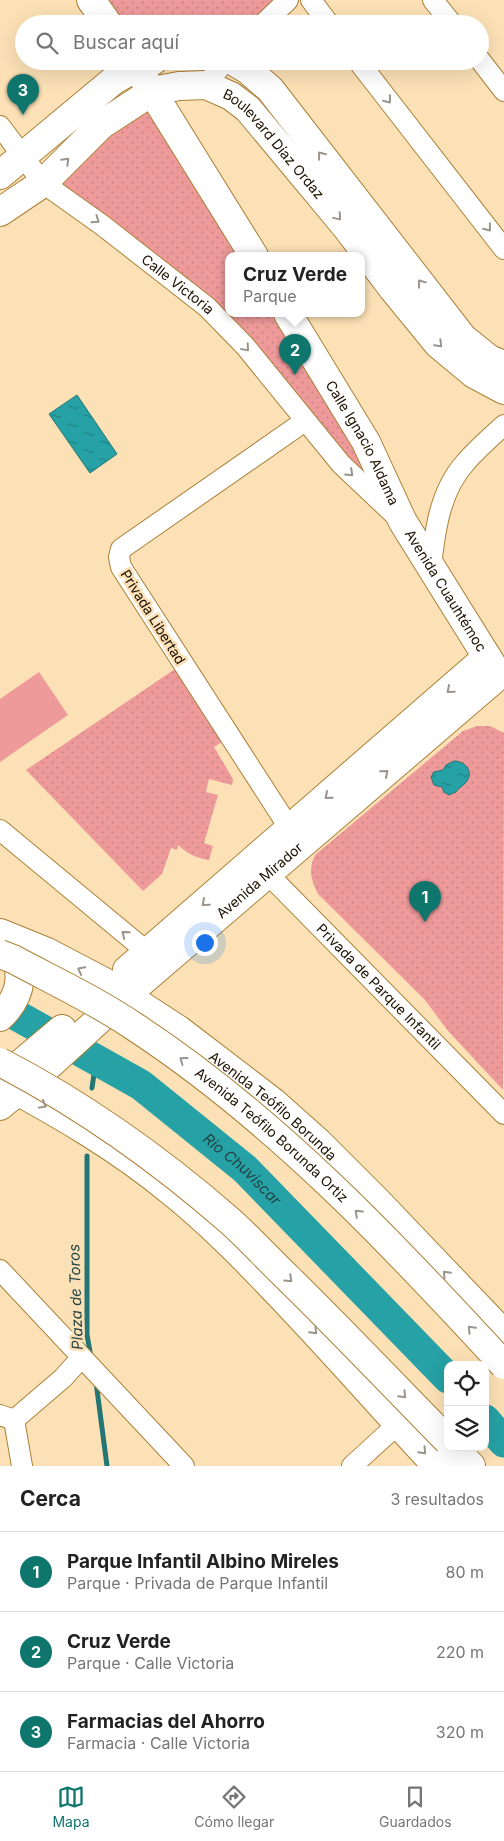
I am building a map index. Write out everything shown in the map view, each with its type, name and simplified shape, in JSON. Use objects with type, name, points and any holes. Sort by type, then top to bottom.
[{"type":"main road","points":[[91,0],[102,15]]},
{"type":"main road","points":[[0,175],[114,80],[130,70]]},
{"type":"main road","points":[[144,70],[153,91],[252,252]]},
{"type":"main road","name":"Boulevard Díaz Ordaz","points":[[248,70],[270,89],[463,338],[489,358],[504,365]]},
{"type":"main road","name":"Boulevard Díaz Ordaz","points":[[0,212],[44,183],[101,125],[153,91],[179,86],[206,85],[231,96],[248,110],[347,228],[438,344],[474,374],[504,390]]},
{"type":"main road","name":"Calle Ignacio Aldama","points":[[290,317],[366,442],[403,522]]},
{"type":"main road","name":"Avenida Cuauhtémoc","points":[[403,522],[496,673]]},
{"type":"main road","name":"Avenida Mirador","points":[[4,1090],[295,837],[496,673]]},
{"type":"main road","points":[[0,1017],[12,1002],[20,985],[19,962],[4,942]]},
{"type":"main road","name":"Avenida Teófilo Borunda","points":[[4,942],[47,952],[118,990],[179,1030],[273,1102],[319,1143],[378,1201],[504,1334]]},
{"type":"main road","name":"Avenida Teófilo Borunda Ortiz","points":[[4,942],[13,959],[134,1026],[184,1061],[266,1125],[382,1237],[504,1365]]},
{"type":"main road","points":[[0,1062],[45,1085],[118,1131],[184,1182],[218,1211],[321,1310],[444,1438]]},
{"type":"main road","points":[[4,1090],[79,1126],[171,1191],[224,1238],[312,1328],[437,1466]]},
{"type":"main road","points":[[457,1451],[471,1466]]},
{"type":"street","points":[[272,15],[288,0]]},
{"type":"street","points":[[311,0],[322,15]]},
{"type":"street","points":[[433,0],[445,15]]},
{"type":"street","points":[[206,85],[218,70]]},
{"type":"street","points":[[365,70],[504,249]]},
{"type":"street","points":[[488,70],[504,91]]},
{"type":"street","name":"Calle Victoria","points":[[0,126],[44,183],[102,225],[207,307],[244,346],[340,464],[403,522]]},
{"type":"street","name":"Privada Libertad","points":[[295,837],[121,567],[119,557],[122,549],[305,421]]},
{"type":"street","points":[[431,566],[435,530],[445,496],[464,464],[504,425]]},
{"type":"street","points":[[0,830],[155,958]]},
{"type":"street","name":"Privada de Parque Infantil","points":[[261,867],[504,1114]]},
{"type":"street","points":[[0,1270],[184,1466]]},
{"type":"street","points":[[22,1466],[7,1418],[62,1378],[81,1358]]},
{"type":"street","points":[[352,1466],[398,1424]]},
{"type":"shaded area","points":[[91,0],[288,0],[272,15],[102,15]]},
{"type":"shaded area","points":[[153,91],[252,252],[225,252],[225,317],[290,317],[403,522],[207,307],[44,184]]},
{"type":"shaded area","points":[[178,667],[225,740],[214,747],[233,779],[232,785],[209,779],[206,792],[218,795],[204,843],[213,846],[209,860],[192,855],[178,845],[177,850],[171,848],[162,874],[143,891],[26,770]]},
{"type":"shaded area","points":[[39,672],[68,715],[0,762],[0,699]]},
{"type":"shaded area","points":[[477,726],[490,726],[504,733],[503,1090],[449,1032],[424,999],[318,894],[311,875],[315,855],[463,731]]},
{"type":"water","points":[[77,395],[117,454],[90,473],[49,414]]},
{"type":"water","points":[[458,761],[467,767],[469,777],[466,783],[456,792],[449,795],[444,792],[442,787],[434,785],[431,777],[434,772],[443,770],[446,765]]},
{"type":"waterway","name":"Rio Chuviscar","points":[[0,1009],[16,1015],[141,1085],[245,1169],[444,1374]]},
{"type":"waterway","name":"Plaza de Toros","points":[[92,1088],[96,1060]]},
{"type":"waterway","name":"Plaza de Toros","points":[[87,1156],[87,1335],[91,1357]]},
{"type":"waterway","name":"Plaza de Toros","points":[[96,1382],[107,1466]]},
{"type":"waterway","name":"Rio Chuviscar","points":[[489,1425],[504,1442]]},
{"type":"place","name":"Farmacias del Ahorro","points":[[23,115]]},
{"type":"place","name":"Cruz Verde","points":[[295,375]]},
{"type":"place","name":"Parque Infantil Albino Mireles","points":[[425,922]]}]
